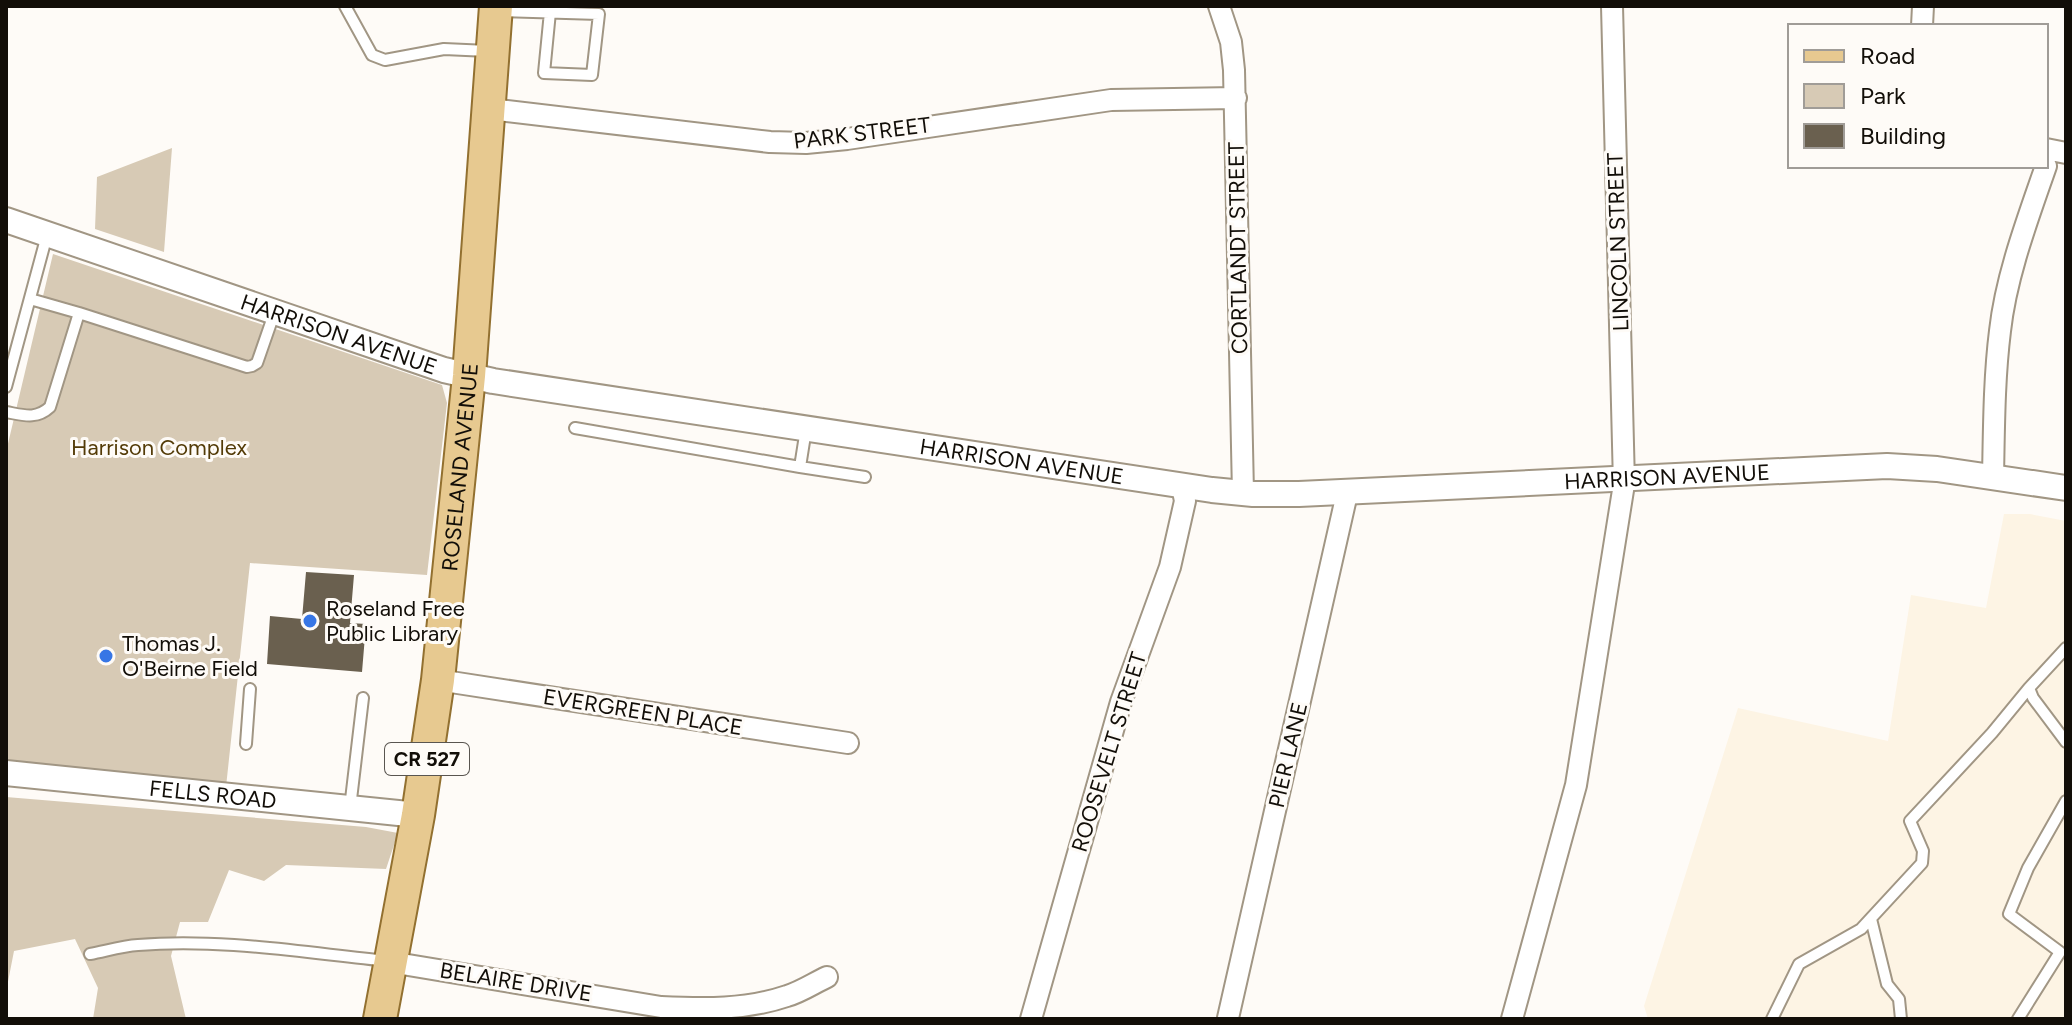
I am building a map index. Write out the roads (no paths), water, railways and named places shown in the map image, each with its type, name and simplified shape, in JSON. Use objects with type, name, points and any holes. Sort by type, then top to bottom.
[{"type":"main road","name":"ROSELAND AVENUE","points":[[380,1019],[418,815],[438,680],[469,376],[496,8]]},
{"type":"street","name":"CORTLANDT STREET","points":[[1219,6],[1231,42],[1236,98],[1243,493]]},
{"type":"street","name":"LINCOLN STREET","points":[[1612,6],[1625,478]]},
{"type":"street","name":"PARK STREET","points":[[490,109],[770,142],[806,143],[1111,100],[1236,98]]},
{"type":"street","points":[[1993,477],[2000,328],[2015,259],[2047,168]]},
{"type":"street","name":"HARRISON AVENUE","points":[[6,220],[469,376],[1182,486],[1243,493],[1299,494],[1887,466],[1937,469],[2066,488]]},
{"type":"street","points":[[1512,1019],[1576,785],[1625,478]]},
{"type":"street","name":"ROOSEVELT STREET","points":[[1031,1019],[1121,702],[1170,567],[1185,501],[1182,486]]},
{"type":"street","name":"PIER LANE","points":[[1228,1018],[1349,492]]},
{"type":"street","name":"EVERGREEN PLACE","points":[[438,680],[848,743]]},
{"type":"street","name":"FELLS ROAD","points":[[6,773],[418,815]]},
{"type":"street","name":"BELAIRE DRIVE","points":[[390,962],[704,1014],[790,995],[827,977]]},
{"type":"lane","points":[[345,6],[372,55],[385,60],[444,49],[493,51]]},
{"type":"lane","points":[[496,8],[599,14],[592,75],[544,73],[550,12]]},
{"type":"lane","points":[[6,387],[9,362],[47,234]]},
{"type":"lane","points":[[30,299],[247,367],[257,363],[275,312]]},
{"type":"lane","points":[[6,412],[34,417],[50,407],[79,313]]},
{"type":"lane","points":[[800,467],[806,427]]},
{"type":"lane","points":[[575,428],[865,477]]},
{"type":"lane","points":[[1772,1019],[1799,964],[1861,929],[1922,863],[1923,851],[1910,821],[2064,653]]},
{"type":"lane","points":[[2029,688],[2066,742]]},
{"type":"lane","points":[[246,744],[250,689]]},
{"type":"lane","points":[[350,808],[363,698]]},
{"type":"lane","points":[[2018,1019],[2063,950],[2009,914],[2028,868],[2066,801]]},
{"type":"lane","points":[[1871,919],[1887,984],[1899,999],[1901,1019]]},
{"type":"lane","points":[[90,954],[136,945],[180,943],[247,946],[390,962]]},
{"type":"place","name":"Roseland Free Public Library","points":[[310,621]]},
{"type":"place","name":"Thomas J. O'Beirne Field","points":[[106,656]]},
{"type":"park label","name":"Harrison Complex","points":[[159,447]]}]
